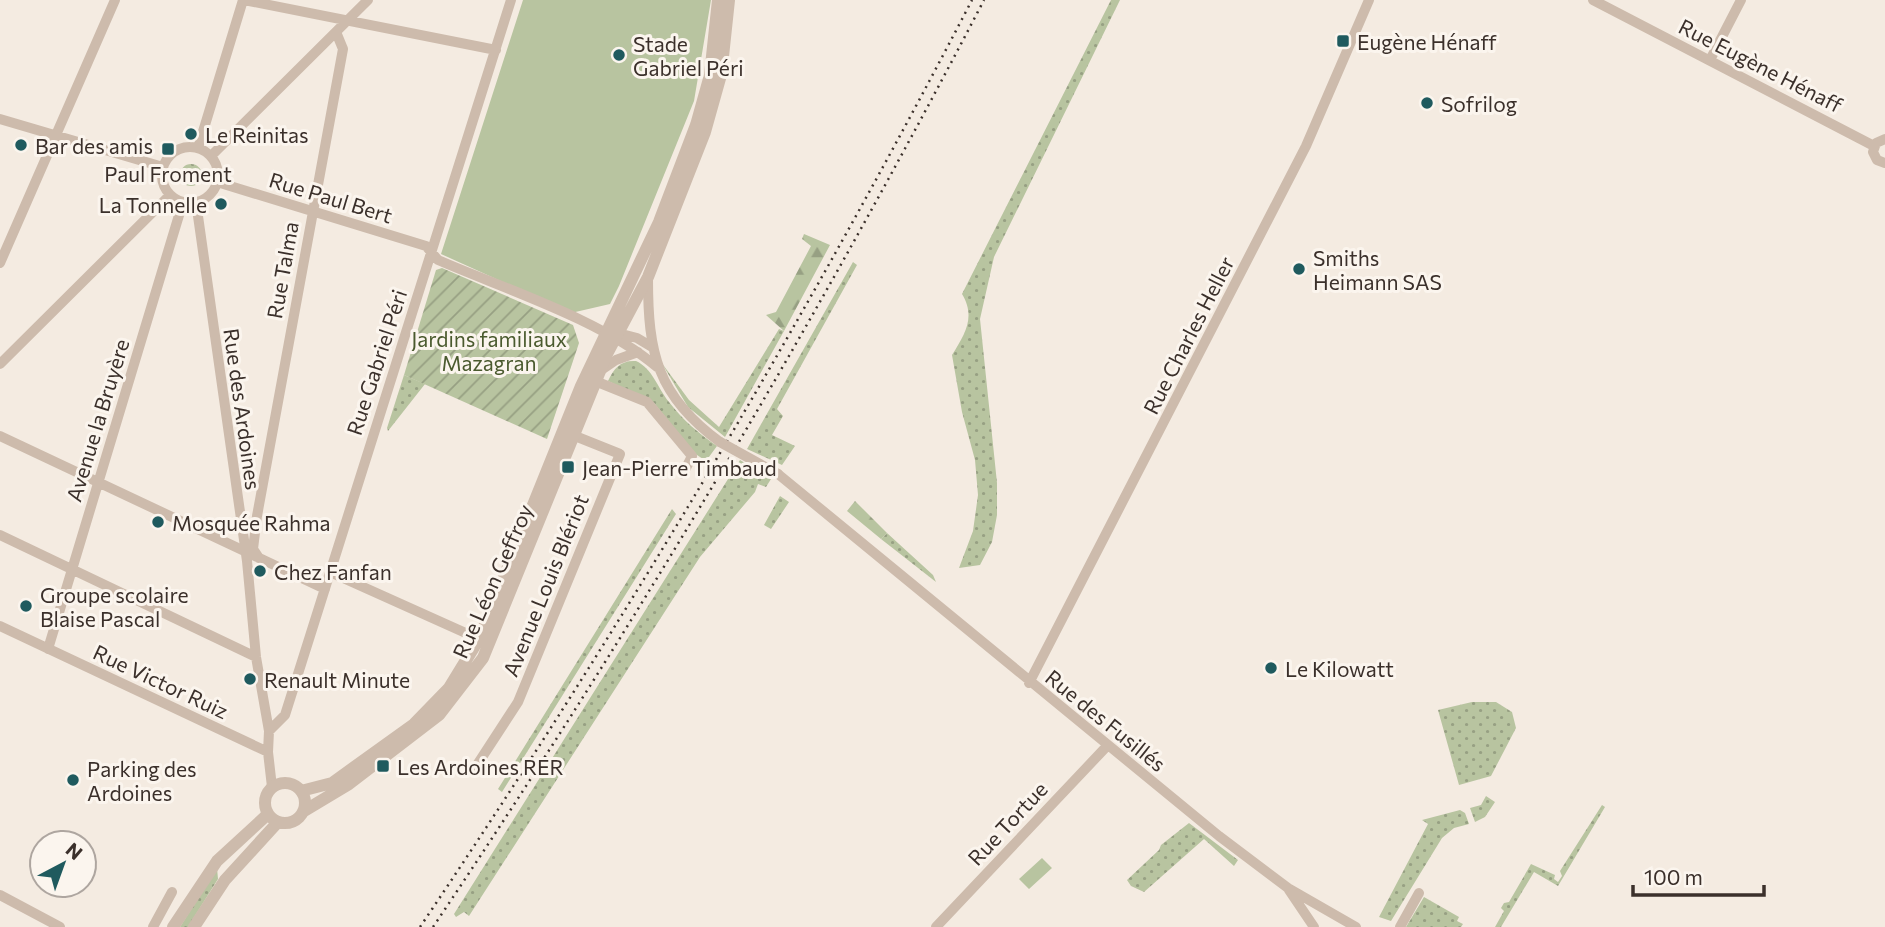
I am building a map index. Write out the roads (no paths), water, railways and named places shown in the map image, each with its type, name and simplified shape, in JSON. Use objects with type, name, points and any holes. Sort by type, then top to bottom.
[{"type":"street","points":[[0,263],[115,0]]},
{"type":"street","points":[[198,148],[243,0],[496,50]]},
{"type":"street","name":"Rue Gabriel Péri","points":[[269,731],[285,715],[511,0]]},
{"type":"street","points":[[611,334],[659,222],[696,125],[710,75],[718,0]]},
{"type":"street","points":[[611,334],[648,277],[705,132],[721,75],[729,0]]},
{"type":"street","name":"Rue Charles Heller","points":[[1029,682],[1306,146],[1369,0]]},
{"type":"street","name":"Rue Eugène Hénaff","points":[[1593,0],[1874,146],[1875,158],[1885,163]]},
{"type":"street","points":[[1710,60],[1741,0]]},
{"type":"street","points":[[211,156],[348,20],[361,2]]},
{"type":"street","name":"Rue Talma","points":[[259,558],[253,549],[257,516],[343,49],[336,32]]},
{"type":"street","points":[[0,119],[163,167]]},
{"type":"street","points":[[1874,146],[1885,139]]},
{"type":"street","points":[[198,148],[211,156],[217,182],[209,195],[196,202],[183,202],[170,195],[163,182],[163,167],[173,153],[181,149],[198,148]]},
{"type":"street","name":"Rue Paul Bert","points":[[217,182],[426,246],[438,260],[611,334]]},
{"type":"street","points":[[0,364],[170,195]]},
{"type":"street","name":"Avenue la Bruyère","points":[[48,649],[183,202]]},
{"type":"street","name":"Rue des Ardoines","points":[[196,202],[238,519],[246,554],[256,657],[269,731],[268,752],[272,787]]},
{"type":"street","points":[[648,277],[648,327],[657,367]]},
{"type":"street","points":[[611,334],[637,338],[652,347]]},
{"type":"street","points":[[611,334],[657,367]]},
{"type":"street","name":"Rue Léon Geffroy","points":[[304,811],[349,784],[408,740],[439,715],[466,684],[495,631],[575,436],[611,334]]},
{"type":"street","name":"Rue Léon Geffroy","points":[[301,791],[332,783],[414,724],[449,688],[479,639],[611,334]]},
{"type":"street","points":[[638,352],[616,360],[597,376],[647,402],[692,456],[683,474]]},
{"type":"street","name":"Rue des Fusillés","points":[[657,367],[673,399],[696,424],[720,442],[778,474],[844,526],[935,599],[1029,682],[1243,860],[1356,927]]},
{"type":"street","points":[[0,436],[98,484],[234,545],[246,554],[326,589]]},
{"type":"street","name":"Avenue Louis Blériot","points":[[475,768],[518,702],[620,454],[575,436]]},
{"type":"street","points":[[238,519],[257,516]]},
{"type":"street","points":[[0,535],[256,657]]},
{"type":"street","points":[[332,573],[479,639]]},
{"type":"street","name":"Rue Victor Ruiz","points":[[0,626],[268,752]]},
{"type":"street","name":"Rue Tortue","points":[[936,927],[1107,746]]},
{"type":"street","points":[[173,927],[218,861],[273,818],[293,822],[304,811],[301,791],[285,783],[272,787],[265,799],[273,818]]},
{"type":"street","points":[[194,927],[273,818]]},
{"type":"street","points":[[1288,888],[1315,927]]},
{"type":"street","points":[[153,927],[172,892]]},
{"type":"street","points":[[1400,927],[1419,893]]},
{"type":"street","points":[[0,895],[60,927]]},
{"type":"street","points":[[1315,927],[1317,915],[1323,908]]},
{"type":"railway","points":[[420,927],[568,701],[709,471],[844,238],[972,0]]},
{"type":"railway","points":[[433,927],[581,701],[722,471],[856,237],[984,0]]},
{"type":"place","name":"Eugène Hénaff","points":[[1343,41]]},
{"type":"place","name":"Stade Gabriel Péri","points":[[619,55]]},
{"type":"place","name":"Sofrilog","points":[[1427,103]]},
{"type":"place","name":"Le Reinitas","points":[[191,134]]},
{"type":"place","name":"Bar des amis","points":[[21,145]]},
{"type":"place","name":"Paul Froment","points":[[168,149]]},
{"type":"place","name":"La Tonnelle","points":[[221,204]]},
{"type":"place","name":"Smiths Heimann SAS","points":[[1299,269]]},
{"type":"place","name":"Jean-Pierre Timbaud","points":[[568,467]]},
{"type":"place","name":"Mosquée Rahma","points":[[158,522]]},
{"type":"place","name":"Chez Fanfan","points":[[260,571]]},
{"type":"place","name":"Groupe scolaire Blaise Pascal","points":[[26,606]]},
{"type":"place","name":"Le Kilowatt","points":[[1271,668]]},
{"type":"place","name":"Renault Minute","points":[[250,679]]},
{"type":"place","name":"Les Ardoines RER","points":[[383,766]]},
{"type":"place","name":"Parking des Ardoines","points":[[73,780]]},
{"type":"park label","name":"Jardins familiaux Mazagran","points":[[489,350]]}]
